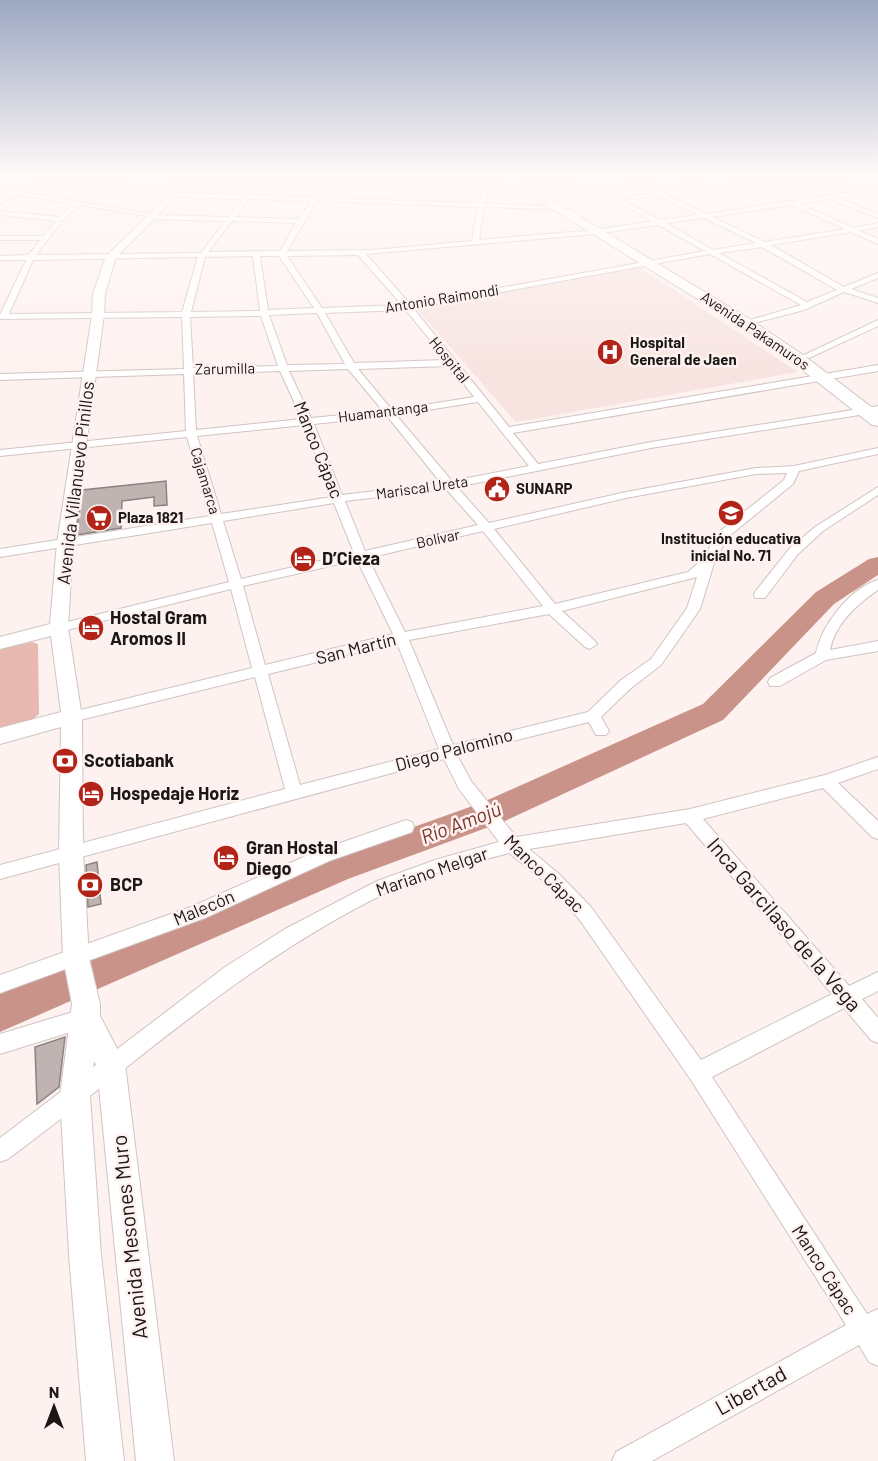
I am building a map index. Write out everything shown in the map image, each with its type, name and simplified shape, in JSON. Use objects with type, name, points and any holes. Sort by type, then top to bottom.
[{"type":"highway","name":"Avenida Pakamuros","points":[[620,243],[806,356],[875,412]]},
{"type":"highway","name":"Avenida Pakamuros","points":[[653,263],[827,375]]},
{"type":"street","points":[[2,317],[30,258],[43,243]]},
{"type":"street","name":"Avenida Villanuevo Pinillos","points":[[86,1011],[77,963],[71,853],[72,717],[59,628],[65,543],[98,315],[99,294],[111,256],[124,243]]},
{"type":"street","name":"Cajamarca","points":[[212,243],[202,256],[186,314],[191,434],[236,584],[294,794]]},
{"type":"street","points":[[282,254],[288,243]]},
{"type":"street","points":[[0,258],[361,253],[473,243]]},
{"type":"street","points":[[694,243],[806,305]]},
{"type":"street","name":"Antonio Raimondi","points":[[2,317],[264,313],[408,307],[768,243]]},
{"type":"street","points":[[763,244],[842,289],[878,301]]},
{"type":"street","name":"Hospital","points":[[361,253],[408,307],[536,468]]},
{"type":"street","name":"Manco Cápac","points":[[256,254],[264,313],[283,367],[308,422],[361,556],[401,637],[448,752],[465,784],[494,825],[512,845],[553,879],[585,913],[698,1073],[870,1325],[878,1353]]},
{"type":"street","points":[[282,254],[320,311],[350,364],[449,485],[488,528],[552,609],[590,644]]},
{"type":"street","points":[[753,322],[806,305],[878,275]]},
{"type":"street","points":[[806,356],[878,323]]},
{"type":"street","name":"Zarumilla","points":[[0,377],[350,364],[451,363]]},
{"type":"street","points":[[506,431],[878,368]]},
{"type":"street","name":"Huamantanga","points":[[0,453],[308,422],[479,399]]},
{"type":"street","name":"Mariscal Ureta","points":[[0,553],[338,499],[449,485],[651,445],[875,412]]},
{"type":"street","name":"Bolívar","points":[[0,643],[236,584],[662,488],[756,471],[794,469],[878,451]]},
{"type":"street","name":"Diego Palomino","points":[[0,872],[448,752],[592,716],[626,684],[656,662],[693,609],[709,560],[723,535],[789,482],[794,469]]},
{"type":"street","points":[[759,595],[794,551],[819,529],[878,490]]},
{"type":"street","name":"San Martín","points":[[0,736],[401,637],[552,609],[692,575],[709,560]]},
{"type":"street","points":[[822,656],[827,635],[840,617],[864,592],[878,584]]},
{"type":"street","points":[[775,682],[822,656],[878,646]]},
{"type":"street","points":[[592,716],[601,731]]},
{"type":"street","name":"Mariano Melgar","points":[[0,1151],[75,1096],[111,1064],[232,973],[291,935],[383,886],[438,866],[512,845],[690,816],[826,781],[878,763]]},
{"type":"street","points":[[826,781],[878,832]]},
{"type":"street","name":"Inca Garcilaso de la Vega","points":[[690,816],[878,1033]]},
{"type":"street","name":"Malecón","points":[[0,984],[77,963],[199,912],[323,856],[406,826]]},
{"type":"street","points":[[698,1073],[878,981]]},
{"type":"street","points":[[0,1044],[86,1011],[75,1096],[85,1255],[105,1461]]},
{"type":"street","name":"Avenida Mesones Muro","points":[[86,1011],[111,1064],[155,1461]]},
{"type":"street","name":"Libertad","points":[[625,1461],[870,1325]]},
{"type":"shaded area","name":"Hospital General de Jaen","points":[[641,268],[798,372],[516,422],[416,308]]},
{"type":"shaded area","points":[[32,642],[38,644],[39,714],[32,720],[0,728],[0,649]]},
{"type":"building","name":"Plaza 1821","points":[[166,481],[167,505],[154,506],[154,497],[122,501],[121,528],[76,535],[82,490]]},
{"type":"building","name":"BCP","points":[[97,862],[101,904],[88,907],[86,865]]},
{"type":"building","points":[[65,1037],[59,1087],[37,1104],[35,1047]]},
{"type":"waterway","name":"Río Amojú","points":[[0,1013],[336,869],[493,812],[713,712],[825,598],[878,564]]},
{"type":"place","name":"Hospital General de Jaen","points":[[610,352]]},
{"type":"place","name":"SUNARP","points":[[497,489]]},
{"type":"place","name":"Institución educativa inicial No. 71","points":[[731,513]]},
{"type":"place","name":"Plaza 1821","points":[[99,518]]},
{"type":"place","name":"D’Cieza","points":[[303,559]]},
{"type":"place","name":"Hostal Gram Aromos II","points":[[91,628]]},
{"type":"place","name":"Scotiabank","points":[[65,761]]},
{"type":"place","name":"Hospedaje Horiz","points":[[91,794]]},
{"type":"place","name":"Gran Hostal Diego","points":[[226,858]]},
{"type":"place","name":"BCP","points":[[90,885]]}]
